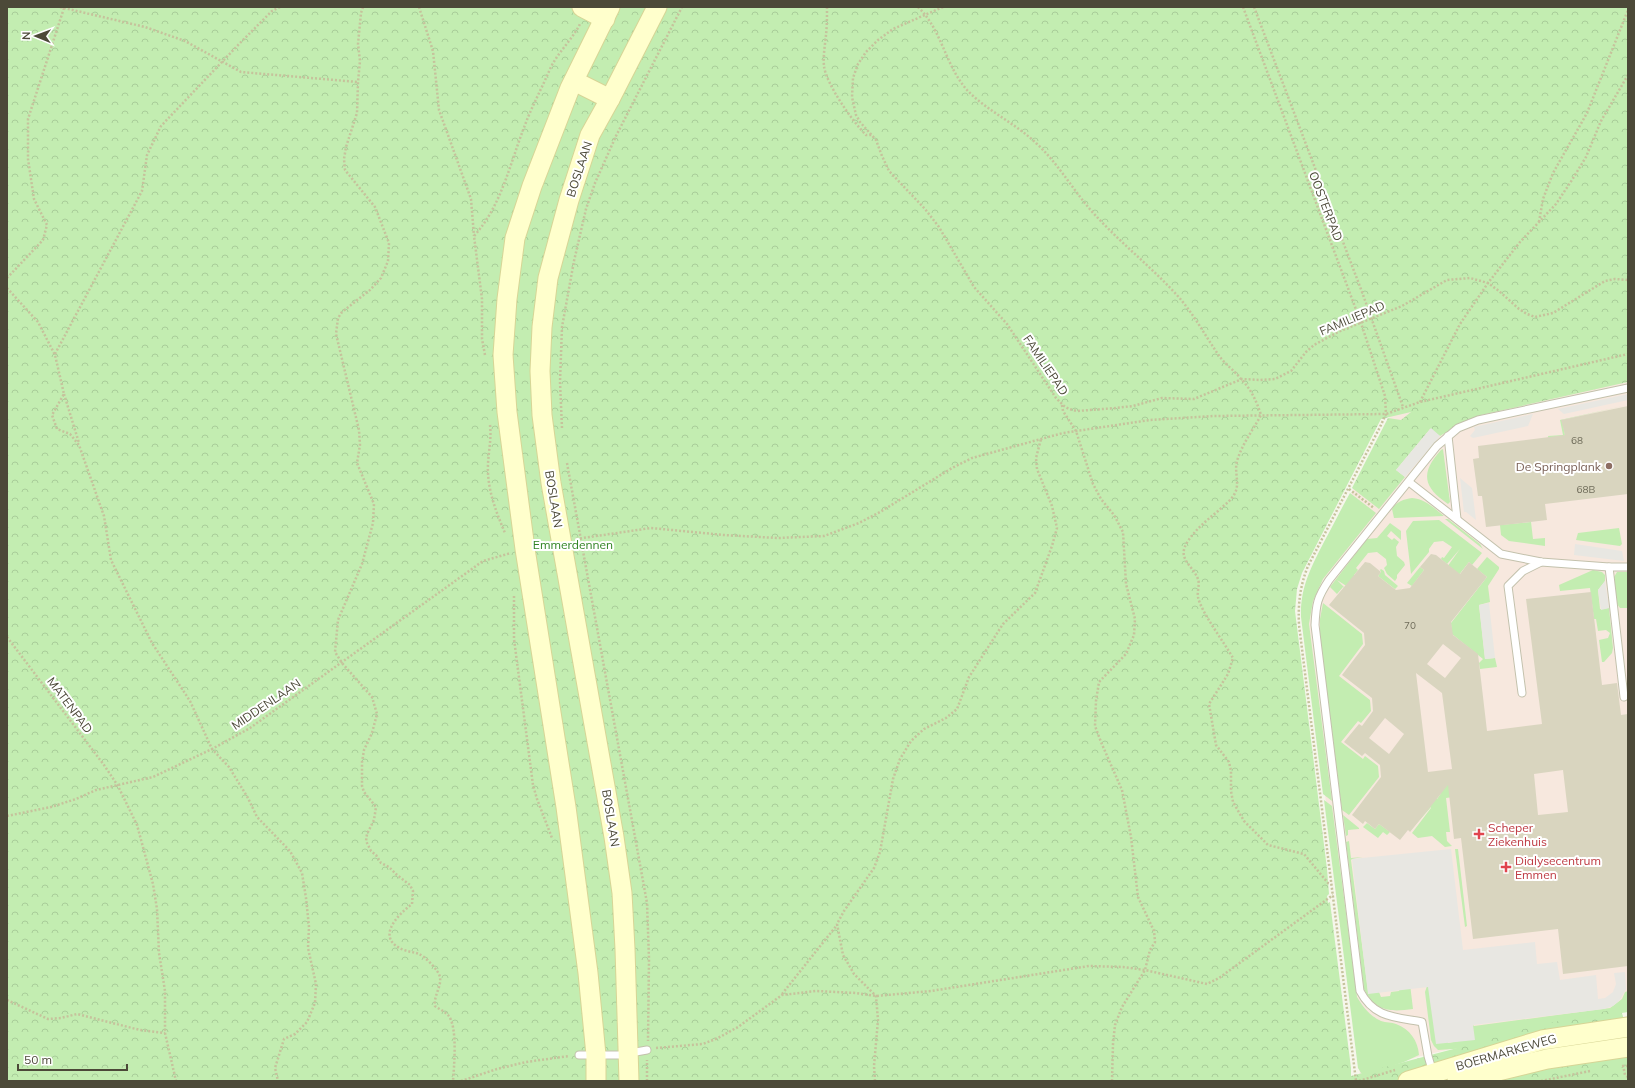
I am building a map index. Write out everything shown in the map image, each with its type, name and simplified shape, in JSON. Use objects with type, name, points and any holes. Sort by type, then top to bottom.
[{"type":"main road","points":[[582,7],[607,13],[574,80],[532,186],[515,238],[507,299],[503,355],[507,412],[526,549],[566,807],[588,973],[587,1055],[596,1081]]},
{"type":"main road","name":"BOSLAAN","points":[[628,1081],[626,949],[622,893],[613,829],[551,483],[542,415],[540,371],[542,326],[548,278],[582,159],[590,135],[657,7]]},
{"type":"main road","points":[[574,80],[610,99]]},
{"type":"main road","name":"BOERMARKEWEG","points":[[1408,1081],[1434,1077],[1542,1040],[1628,1027]]},
{"type":"main road","name":"BOERMARKEWEG","points":[[1457,1081],[1547,1059],[1628,1047]]},
{"type":"lane","points":[[1434,1077],[1428,1056],[1422,1022],[1385,1015],[1374,1009],[1366,1001],[1360,991],[1315,625],[1316,604],[1321,592],[1329,580],[1437,446],[1458,428],[1478,420],[1628,388]]},
{"type":"lane","points":[[1448,436],[1457,519]]},
{"type":"lane","points":[[1409,482],[1501,554],[1541,562],[1628,567]]},
{"type":"lane","points":[[1522,693],[1508,586],[1523,571],[1541,562]]},
{"type":"lane","points":[[1608,567],[1624,697]]},
{"type":"lane","points":[[587,1055],[628,1054],[648,1050]]},
{"type":"path","points":[[60,7],[145,27],[185,41],[241,72],[358,82]]},
{"type":"path","points":[[55,355],[142,191],[147,155],[161,126],[272,12],[280,7]]},
{"type":"path","points":[[363,7],[358,44],[360,61],[357,113],[346,146],[344,159],[345,170],[375,207],[389,243],[388,261],[381,278],[370,290],[342,312],[338,318],[337,324],[336,334],[360,430],[360,445],[357,463],[374,504],[373,523],[362,564],[338,620],[335,652],[342,663],[372,697],[377,714],[372,733],[364,750],[362,762],[362,786],[364,792],[376,807],[374,820],[366,841],[371,851],[376,855],[381,863],[389,867],[410,885],[413,891],[412,904],[395,921],[389,932],[389,938],[392,943],[404,950],[419,954],[428,960],[432,967],[438,971],[441,982],[434,1001],[435,1006],[452,1021],[455,1052],[453,1081]]},
{"type":"path","points":[[419,7],[435,60],[439,110],[471,199],[474,236]]},
{"type":"path","name":"BOSLAAN","points":[[563,435],[560,382],[562,327],[571,274],[586,209],[595,182],[616,136],[682,7]]},
{"type":"path","points":[[826,7],[824,59],[826,74],[849,114],[860,129],[866,135],[872,135]]},
{"type":"path","points":[[918,7],[926,14],[940,39],[953,68],[966,88],[979,102],[1035,141],[1050,156],[1083,202],[1093,213],[1176,294],[1200,324],[1221,358],[1242,379],[1258,404],[1262,415],[1242,450],[1237,462],[1235,473],[1237,483],[1236,492],[1232,498],[1201,526],[1188,542],[1184,551],[1185,560],[1198,579],[1198,596],[1203,608],[1233,658],[1228,674],[1209,704],[1216,745],[1229,762],[1233,802],[1244,821],[1268,845],[1304,854],[1331,884]]},
{"type":"path","name":"FAMILIEPAD","points":[[943,7],[902,24],[885,34],[866,52],[855,70],[852,87],[854,106],[860,122],[876,140],[889,171],[933,219],[955,252],[974,287],[1007,324],[1062,404],[1070,409],[1078,411],[1124,407],[1162,398],[1194,399],[1242,379],[1268,380],[1286,374],[1296,367],[1306,352],[1314,345],[1338,332],[1402,306],[1445,280],[1470,278],[1488,283],[1519,309],[1527,314],[1535,316],[1553,313],[1605,281],[1615,279],[1628,280]]},
{"type":"path","name":"OOSTERPAD","points":[[1242,7],[1361,323],[1386,396],[1386,414]]},
{"type":"path","name":"OOSTERPAD","points":[[1254,7],[1403,407]]},
{"type":"path","points":[[7,278],[43,240],[47,225],[34,200],[28,159],[28,119],[64,8]]},
{"type":"path","points":[[1539,224],[1543,200],[1553,173],[1587,113],[1628,10]]},
{"type":"path","points":[[1420,402],[1460,324],[1488,283],[1516,247],[1556,204],[1572,180],[1586,157],[1601,121],[1628,75]]},
{"type":"path","points":[[7,288],[38,322],[55,355],[64,394],[79,445],[104,516],[111,560],[152,643],[190,701],[212,749],[229,767],[248,798],[257,817],[290,851],[302,873],[309,927],[308,948],[316,984],[315,1003],[307,1022],[295,1034],[284,1039],[275,1068],[278,1081]]},
{"type":"path","points":[[579,538],[651,528],[772,538],[824,536],[840,531],[880,512],[959,464],[972,458],[1076,431],[1150,420],[1262,415],[1386,414],[1420,402],[1628,354]]},
{"type":"path","points":[[64,394],[52,415],[57,429],[70,434],[79,445]]},
{"type":"path","points":[[1062,404],[1063,411],[1076,431],[1093,484],[1101,499],[1114,515],[1123,532],[1126,584],[1135,619],[1134,636],[1126,654],[1099,682],[1096,701],[1096,726],[1100,742],[1122,790],[1130,831],[1138,896],[1154,931],[1155,942],[1150,950],[1145,970],[1122,1006],[1116,1025],[1113,1044],[1112,1081]]},
{"type":"path","points":[[648,1050],[653,1048],[703,1044],[718,1038],[738,1027],[782,995],[837,924],[844,911],[874,868],[880,852],[893,779],[900,759],[911,741],[924,729],[946,718],[957,709],[970,677],[1003,624],[1035,593],[1057,528],[1052,506],[1037,469],[1036,458],[1041,439]]},
{"type":"path","points":[[566,460],[579,538],[647,903],[649,959],[647,1081]]},
{"type":"path","points":[[1349,489],[1382,515]]},
{"type":"path","name":"MIDDENLAAN","points":[[7,816],[51,807],[76,799],[96,790],[153,777],[212,749],[250,728],[483,561],[509,553]]},
{"type":"path","name":"MATENPAD","points":[[7,637],[89,744],[118,786],[131,811],[141,838],[155,893],[158,953],[165,991],[165,1033],[176,1081]]},
{"type":"path","points":[[782,995],[816,991],[856,993],[876,996],[931,991],[1089,966],[1123,967],[1145,970],[1207,984],[1213,982],[1333,894]]},
{"type":"path","points":[[837,924],[843,955],[854,974],[876,996],[878,1020],[874,1066],[875,1081]]},
{"type":"path","points":[[7,1000],[48,1019],[61,1018],[77,1014],[140,1030],[165,1033]]},
{"type":"path","points":[[460,1081],[497,1069],[526,1062],[587,1055]]},
{"type":"path","points":[[1617,1067],[1628,1066]]},
{"type":"path","points":[[1541,1081],[1595,1070]]},
{"type":"shaded area","name":"Scheper Ziekenhuis","points":[[1628,360],[1628,1007],[1421,1056],[1360,1074],[1302,611],[1309,578],[1390,416]]},
{"type":"shaded area","points":[[1628,394],[1628,400],[1564,414],[1558,409]]},
{"type":"shaded area","points":[[1533,414],[1528,426],[1473,438],[1470,436],[1475,430],[1474,427]]},
{"type":"shaded area","points":[[1431,428],[1440,436],[1405,477],[1396,470]]},
{"type":"shaded area","points":[[1460,478],[1472,488],[1476,520],[1464,512]]},
{"type":"shaded area","points":[[1575,544],[1622,551],[1624,561],[1574,555]]},
{"type":"shaded area","points":[[1605,581],[1609,608],[1601,610],[1598,590]]},
{"type":"shaded area","points":[[1489,603],[1495,658],[1485,659],[1479,605]]},
{"type":"shaded area","points":[[1451,849],[1463,950],[1535,942],[1537,964],[1557,962],[1560,980],[1596,975],[1598,999],[1605,998],[1613,992],[1616,984],[1614,973],[1625,972],[1626,989],[1619,1001],[1613,1006],[1604,1009],[1473,1025],[1475,1040],[1436,1044],[1428,987],[1368,994],[1352,859]]},
{"type":"green space","name":"Emmerdennen","points":[[7,7],[1628,7],[1628,382],[1481,415],[1461,423],[1440,436],[1430,429],[1396,470],[1405,477],[1379,509],[1352,488],[1388,418],[1401,420],[1411,412],[1381,419],[1302,573],[1297,589],[1295,611],[1327,869],[1329,894],[1327,896],[1328,903],[1330,902],[1351,1076],[1531,1027],[1620,1008],[1628,1030],[1628,1081],[7,1081]]},
{"type":"green space","points":[[1628,405],[1562,420],[1565,435],[1550,449],[1548,436],[1563,435],[1560,420]]},
{"type":"green space","points":[[1443,449],[1450,502],[1448,504],[1433,492],[1427,479],[1427,473],[1434,458]]},
{"type":"green space","points":[[1350,493],[1376,513],[1323,579],[1313,601],[1309,624],[1332,801],[1323,794],[1301,617],[1301,606],[1307,578],[1319,551]]},
{"type":"green space","points":[[1412,498],[1425,502],[1444,516],[1394,518],[1392,509],[1396,504],[1400,501]]},
{"type":"green space","points":[[1445,519],[1448,519],[1480,544],[1483,549]]},
{"type":"green space","points":[[1439,520],[1482,553],[1472,565],[1469,562],[1458,576],[1447,567],[1460,549],[1447,564],[1441,559],[1442,557],[1444,558],[1452,547],[1443,541],[1434,542],[1429,549],[1429,552],[1411,574],[1406,531],[1413,521]]},
{"type":"green space","points":[[1531,522],[1533,539],[1545,538],[1545,546],[1509,541],[1501,535],[1500,525]]},
{"type":"green space","points":[[1390,523],[1401,531],[1401,540],[1391,531],[1387,536],[1392,540],[1394,538],[1399,542],[1396,547],[1397,556],[1404,562],[1405,565],[1397,575],[1395,581],[1387,574],[1384,568],[1387,565],[1386,559],[1377,552],[1368,553],[1356,568],[1358,570],[1354,575],[1356,577],[1348,587],[1337,580],[1348,591],[1343,587],[1337,594],[1330,587],[1367,539],[1377,538]]},
{"type":"green space","points":[[1619,528],[1622,544],[1620,546],[1576,540],[1578,533]]},
{"type":"green space","points":[[1487,557],[1499,567],[1499,569],[1488,586],[1490,602],[1479,605],[1485,659],[1495,658],[1497,667],[1480,669],[1479,663],[1483,659],[1452,634],[1451,623],[1487,577],[1477,569]]},
{"type":"green space","points":[[1420,567],[1424,570],[1412,586],[1407,583]]},
{"type":"green space","points":[[1381,569],[1384,571],[1385,575],[1398,586],[1395,589],[1378,576]]},
{"type":"green space","points":[[1593,570],[1602,572],[1605,575],[1605,581],[1598,590],[1600,609],[1609,608],[1613,648],[1612,653],[1604,662],[1602,662],[1599,640],[1608,638],[1610,633],[1606,630],[1598,631],[1596,619],[1594,619],[1590,588],[1560,591],[1559,585]]},
{"type":"green space","points":[[1617,572],[1628,572],[1628,608],[1620,608],[1617,604],[1614,577]]},
{"type":"green space","points":[[1323,603],[1362,634],[1363,644],[1339,676],[1370,700],[1371,711],[1361,723],[1358,721],[1341,742],[1363,759],[1365,756],[1378,766],[1379,777],[1349,815],[1342,810],[1320,637],[1320,619]]},
{"type":"green space","points":[[1441,779],[1469,795],[1446,798],[1450,832],[1446,832],[1447,841],[1452,846],[1445,847],[1432,836],[1418,838],[1412,833],[1431,807],[1410,831],[1432,795],[1437,799],[1439,796],[1442,790]]},
{"type":"green space","points":[[1324,800],[1332,806],[1357,997],[1373,1017],[1383,1022],[1394,1023],[1409,1032],[1415,1040],[1419,1055],[1404,1062],[1365,1075],[1361,1073],[1358,1068]]},
{"type":"green space","points":[[1343,815],[1359,829],[1348,830],[1348,835],[1346,836]]},
{"type":"green space","points":[[1367,823],[1375,829],[1379,824],[1390,832],[1387,835],[1383,832],[1378,838],[1363,827]]},
{"type":"green space","points":[[1349,841],[1351,858],[1363,857],[1351,860],[1368,991],[1379,992],[1381,997],[1390,996],[1391,992],[1399,991],[1407,959],[1413,1009],[1384,1009],[1368,997],[1364,989],[1346,842]]},
{"type":"green space","points":[[1455,849],[1458,849],[1467,926],[1465,927]]},
{"type":"green space","points":[[1430,982],[1448,1043],[1459,1041],[1473,1025],[1610,1008],[1622,999],[1625,992],[1628,991],[1628,1012],[1546,1025],[1468,1048],[1438,1050],[1431,1040],[1425,992]]},
{"type":"building","points":[[1628,406],[1628,494],[1545,504],[1547,520],[1486,527],[1482,496],[1478,496],[1473,459],[1479,458],[1478,446],[1565,435],[1561,420]]},
{"type":"building","points":[[1431,554],[1436,555],[1460,574],[1469,562],[1487,577],[1451,622],[1453,635],[1478,654],[1487,731],[1542,724],[1526,599],[1591,592],[1602,685],[1617,683],[1621,715],[1628,714],[1628,966],[1563,974],[1558,929],[1473,939],[1461,838],[1454,839],[1448,785],[1410,832],[1408,830],[1400,840],[1379,824],[1375,829],[1365,821],[1363,824],[1352,815],[1381,777],[1380,765],[1365,753],[1362,756],[1344,742],[1359,724],[1362,726],[1373,711],[1372,698],[1342,675],[1365,645],[1364,633],[1329,605],[1365,562],[1370,563],[1381,572],[1378,576],[1396,590],[1410,588],[1424,570],[1420,567]],"holes":[[[1443,644],[1461,658],[1445,678],[1427,664]],[[1416,673],[1442,693],[1452,769],[1428,772]],[[1385,718],[1404,734],[1389,754],[1369,738]],[[1563,770],[1568,812],[1538,815],[1534,774]]]},
{"type":"place","name":"De Springplank","points":[[1609,466]]},
{"type":"place","name":"Scheper Ziekenhuis","points":[[1479,834]]},
{"type":"place","name":"Dialysecentrum Emmen","points":[[1506,867]]}]
